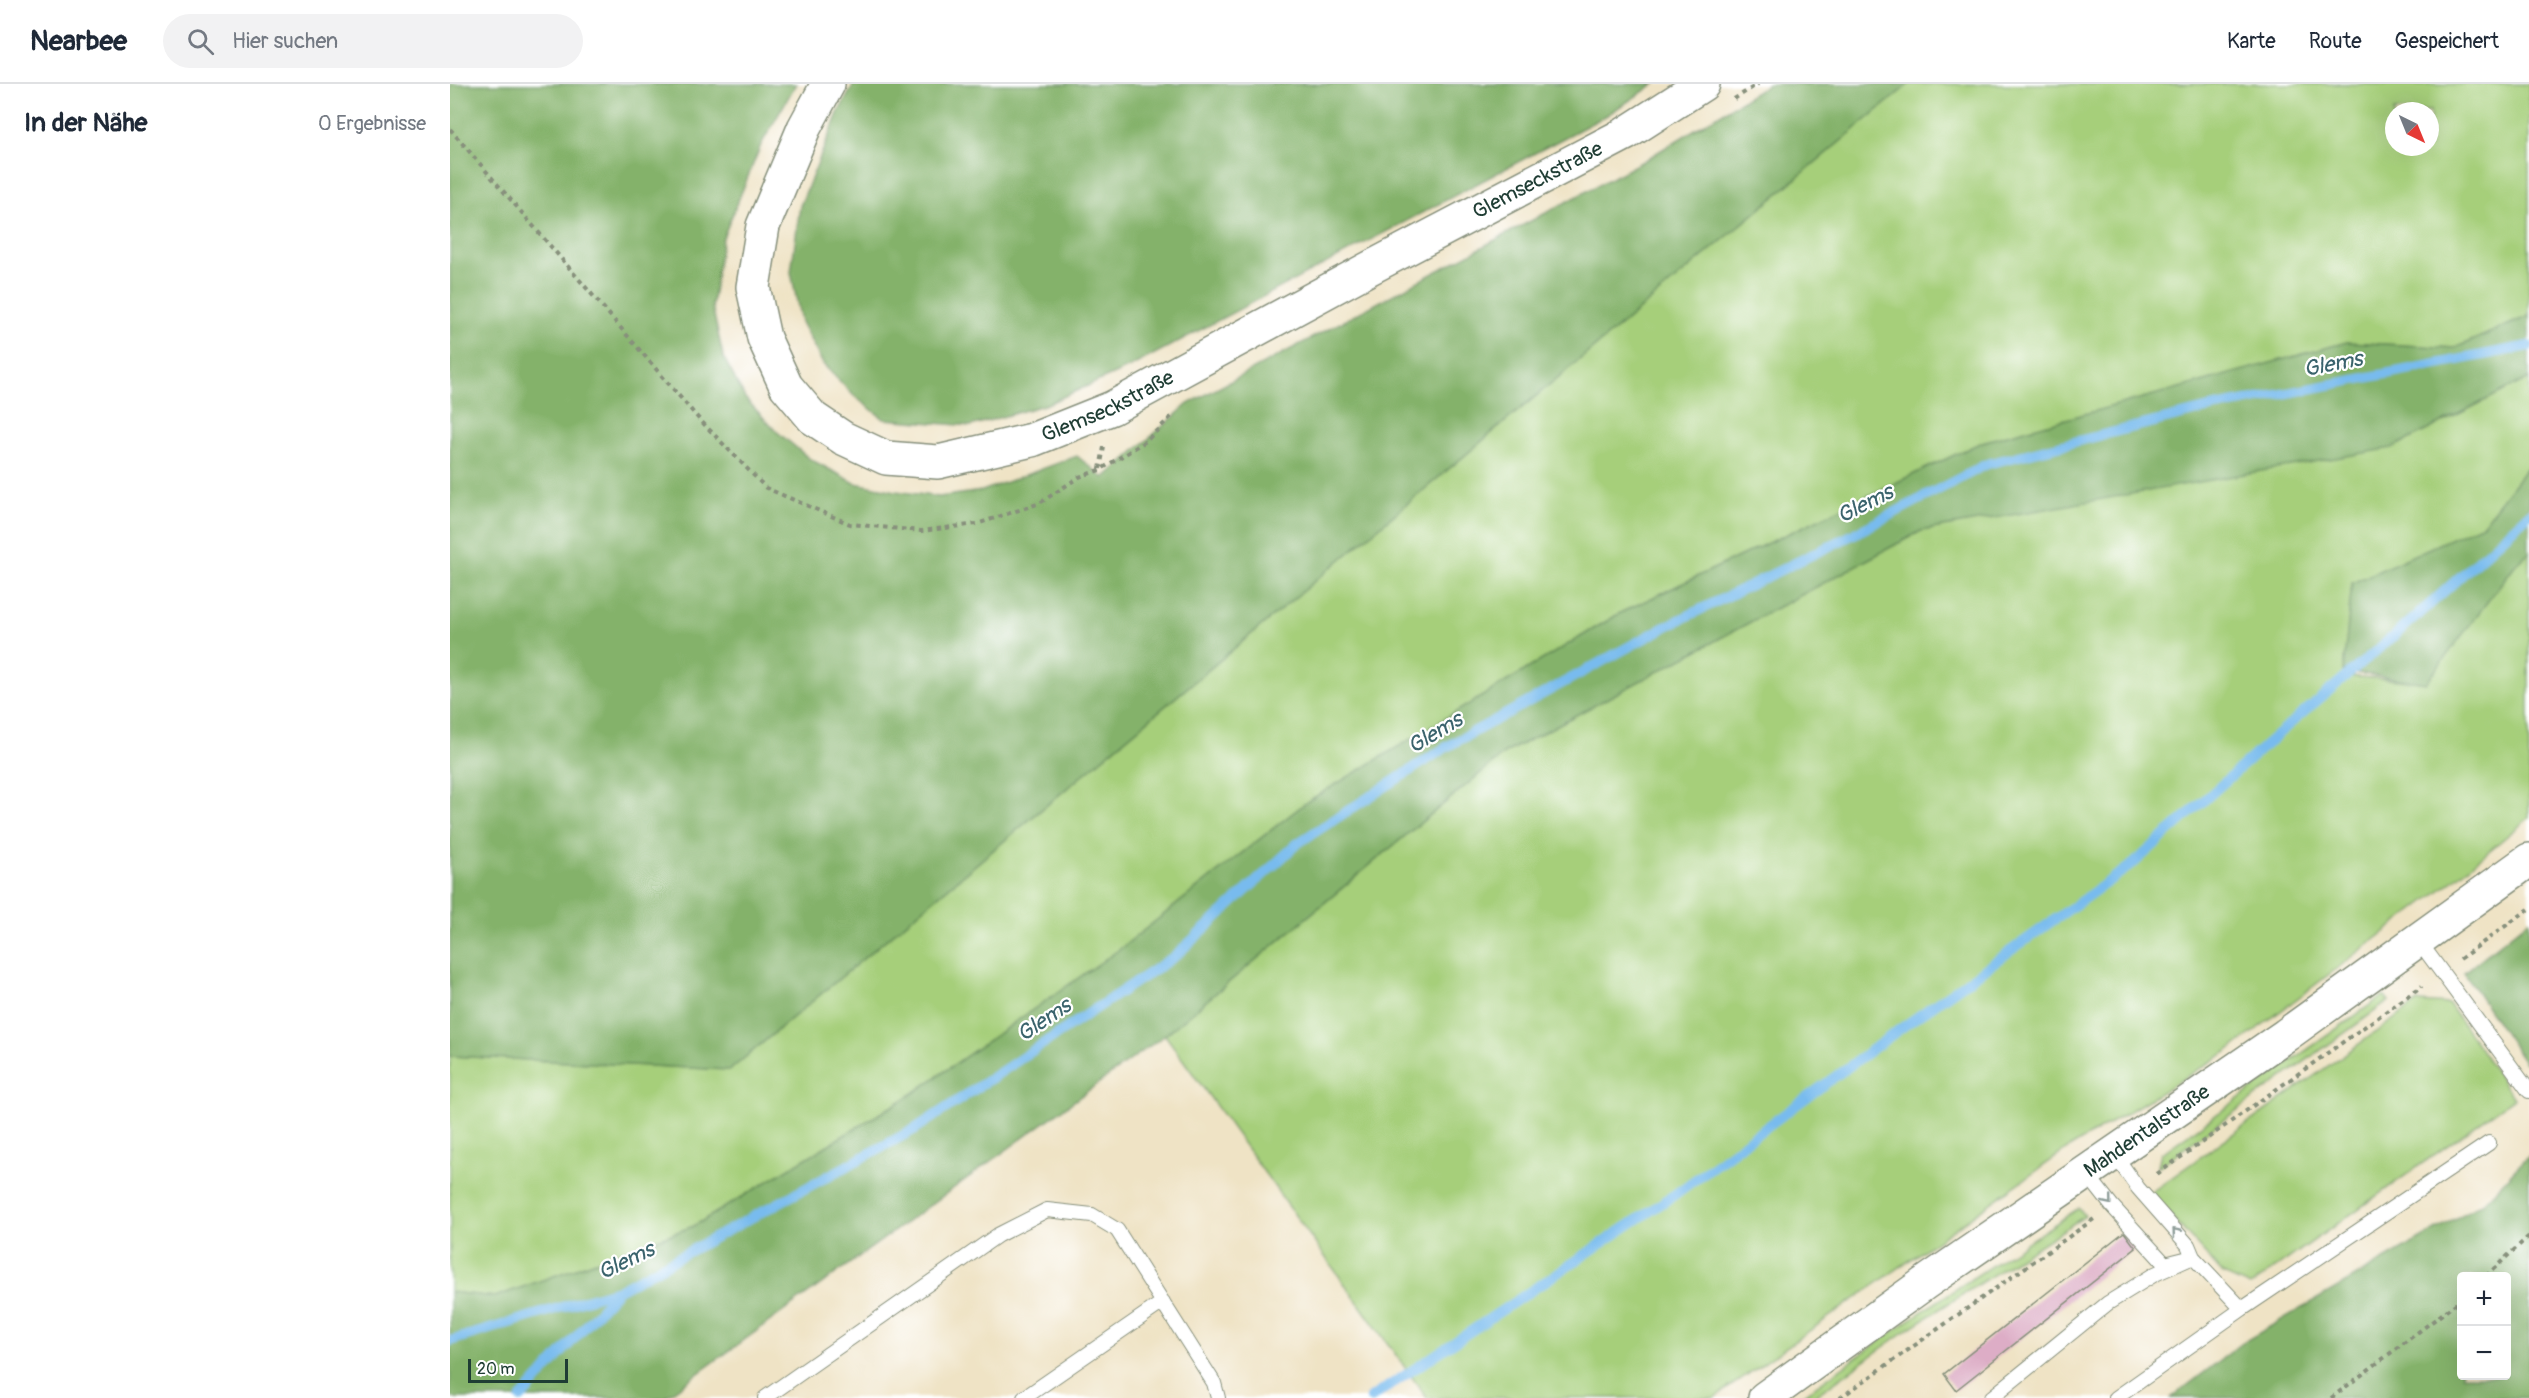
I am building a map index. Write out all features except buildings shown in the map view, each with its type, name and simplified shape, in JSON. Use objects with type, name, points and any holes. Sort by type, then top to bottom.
[{"type":"main road","name":"Glemseckstraße","points":[[828,84],[804,128],[763,226],[753,287],[764,338],[786,386],[813,418],[843,438],[886,458],[938,462],[1032,441],[1112,408],[1368,268],[1625,134],[1703,84]]},
{"type":"main road","name":"Mahdentalstraße","points":[[1765,1398],[1925,1283],[2114,1154],[2529,860]]},
{"type":"lane","points":[[2418,940],[2529,1090]]},
{"type":"lane","points":[[2116,1398],[2242,1309],[2489,1143]]},
{"type":"lane","points":[[2114,1154],[2138,1188],[2188,1245],[2193,1257],[2242,1309]]},
{"type":"lane","points":[[2086,1173],[2112,1206],[2165,1264],[2193,1257]]},
{"type":"lane","points":[[765,1398],[998,1235],[1047,1210],[1092,1215],[1117,1230],[1214,1383],[1218,1398]]},
{"type":"lane","points":[[1991,1398],[2108,1303],[2155,1274],[2193,1257]]},
{"type":"lane","points":[[1024,1398],[1163,1302]]},
{"type":"path","points":[[450,129],[698,418],[765,488],[850,524],[921,531],[977,524],[1040,502],[1079,477],[1100,470]]},
{"type":"path","points":[[2442,972],[2529,909]]},
{"type":"path","points":[[2490,1272],[2529,1236]]},
{"type":"path","points":[[2331,1398],[2457,1303]]},
{"type":"green space","points":[[450,84],[796,84],[761,145],[722,240],[712,306],[723,356],[745,398],[775,430],[810,459],[855,483],[939,497],[982,491],[1077,456],[1104,478],[1188,404],[1645,160],[1769,84],[1909,84],[730,1070],[450,1056]]},
{"type":"green space","points":[[854,84],[1655,84],[1607,115],[1130,367],[1047,404],[971,426],[884,419],[854,396],[823,364],[801,322],[791,272],[800,206],[839,111]]},
{"type":"green space","points":[[1909,84],[2529,84],[2529,316],[2455,348],[2347,342],[1982,442],[1622,612],[1308,801],[1120,949],[909,1096],[694,1226],[495,1297],[450,1292],[450,1056],[730,1070]]},
{"type":"green space","points":[[2529,316],[2529,378],[2392,448],[1921,531],[1505,753],[1165,1035],[664,1398],[450,1398],[450,1292],[495,1297],[694,1226],[909,1096],[1120,949],[1308,801],[1622,612],[1982,442],[2347,342],[2455,348]]},
{"type":"green space","points":[[2529,378],[2529,465],[2483,524],[2352,583],[2346,676],[2426,682],[2515,565],[2529,552],[2529,818],[2451,882],[2224,1054],[2069,1148],[1714,1398],[1427,1398],[1165,1035],[1505,753],[1921,531],[2408,440]]},
{"type":"green space","points":[[2529,465],[2529,552],[2515,565],[2426,683],[2343,671],[2352,583],[2483,524]]},
{"type":"green space","points":[[2529,920],[2529,1062],[2525,1063],[2464,973]]},
{"type":"green space","points":[[2384,995],[2389,1001],[2158,1167],[2161,1154]]},
{"type":"green space","points":[[2418,1002],[2449,1004],[2514,1098],[2250,1286],[2223,1274],[2150,1193]]},
{"type":"green space","points":[[2529,1155],[2529,1398],[2171,1398],[2245,1341],[2484,1202]]},
{"type":"green space","points":[[2079,1208],[2085,1216],[1910,1328],[1812,1398],[1799,1398],[1909,1320]]},
{"type":"waterway","name":"Glems","points":[[450,1341],[618,1290],[915,1129],[1175,956],[1298,843],[1448,746],[1663,628],[1854,534],[1987,464],[2206,409],[2529,346]]},
{"type":"waterway","points":[[1371,1398],[1674,1195],[1900,1029],[2133,864],[2277,735],[2417,616],[2529,514]]},
{"type":"waterway","points":[[521,1398],[617,1291]]}]
